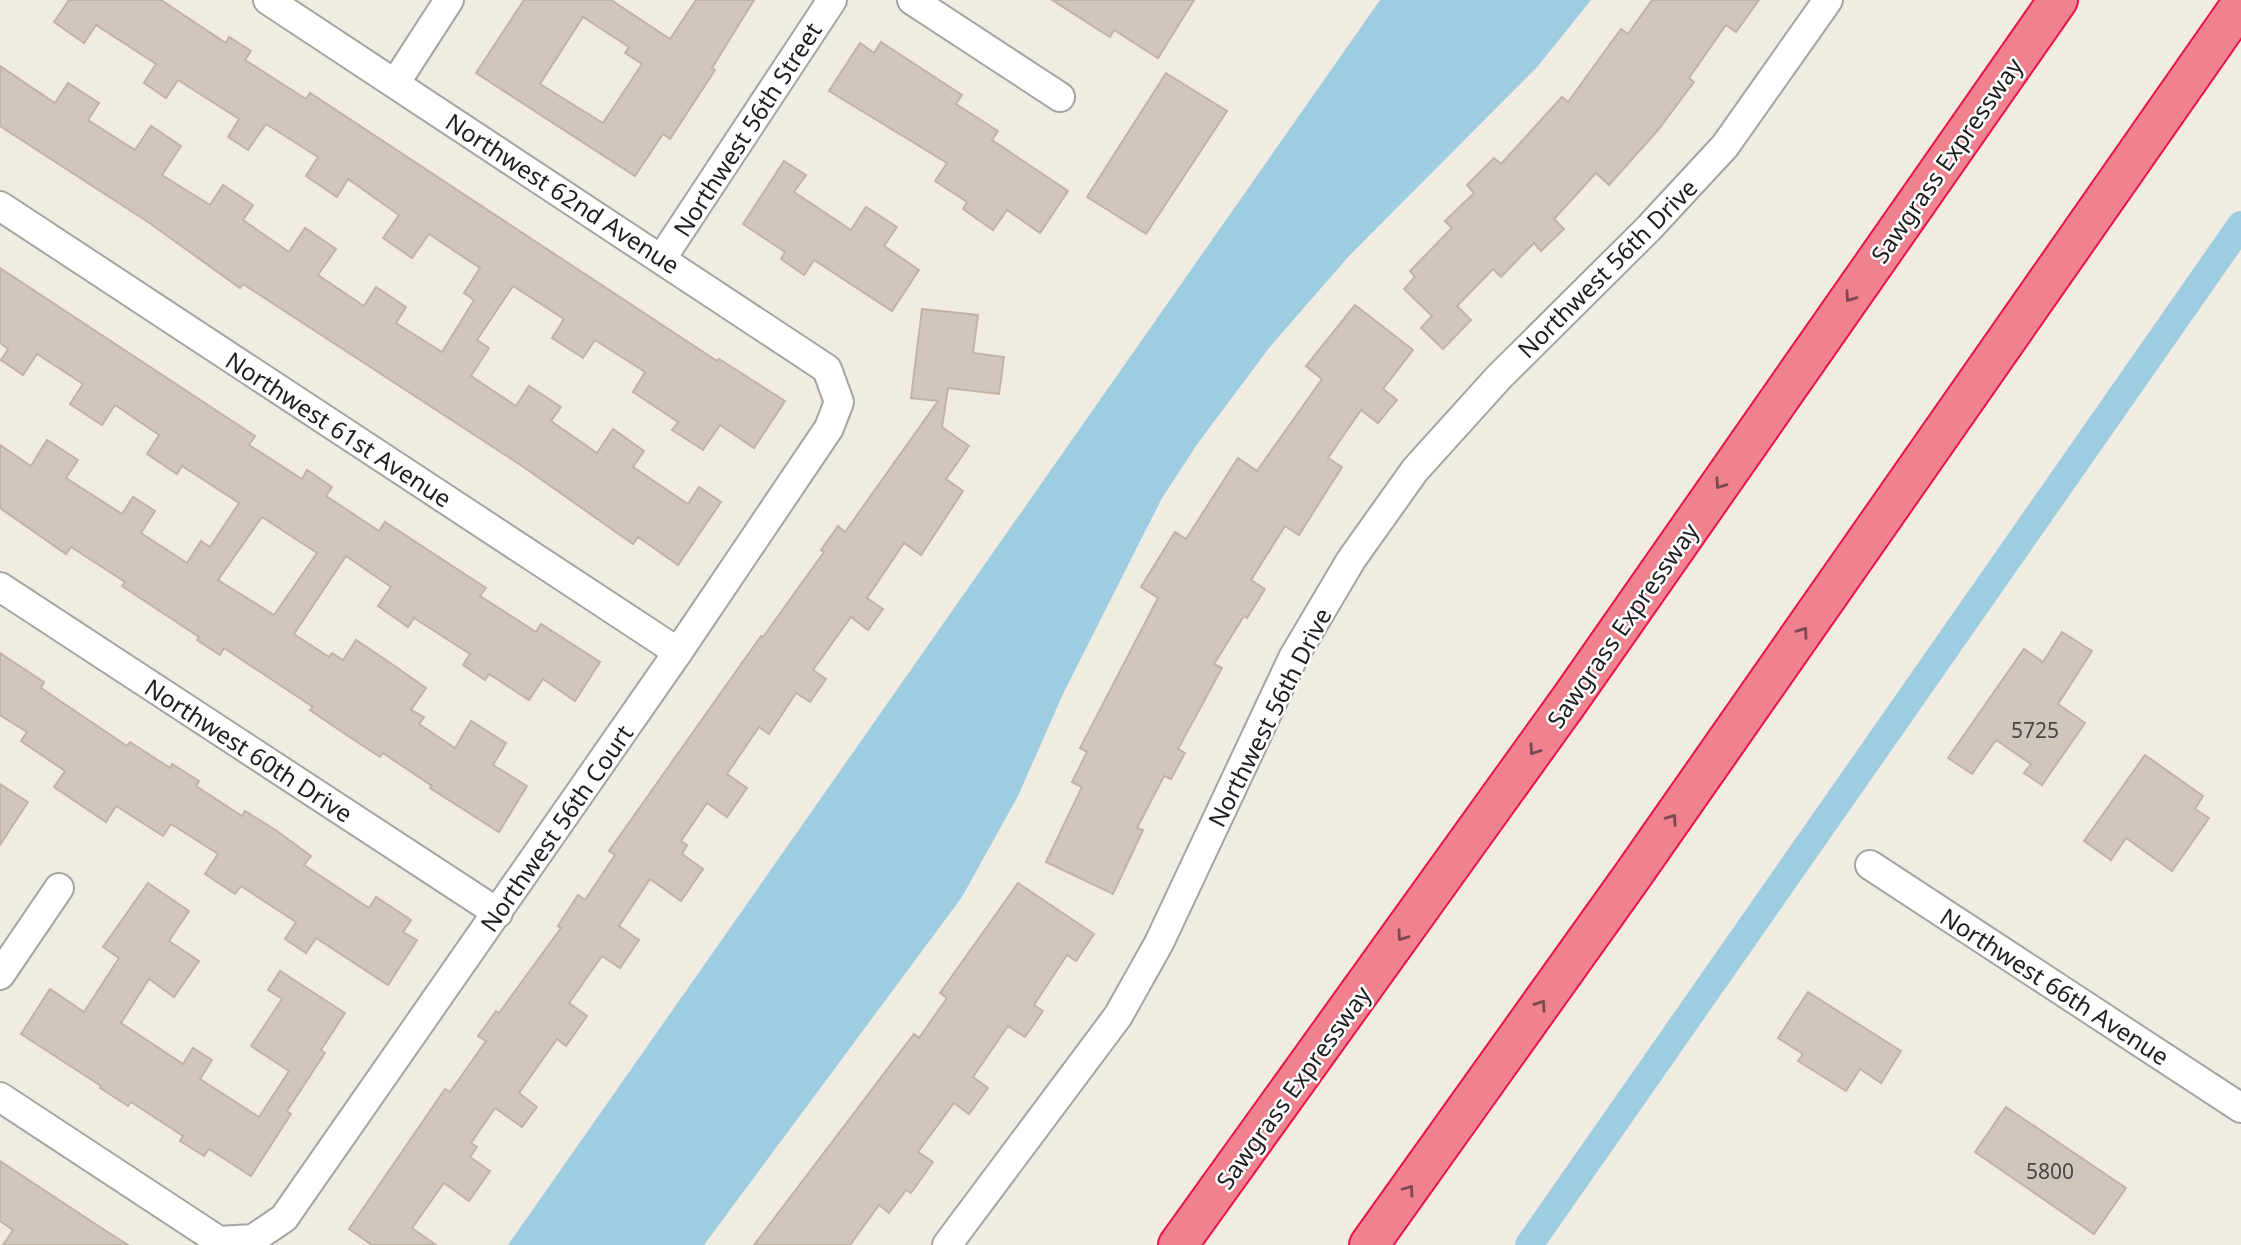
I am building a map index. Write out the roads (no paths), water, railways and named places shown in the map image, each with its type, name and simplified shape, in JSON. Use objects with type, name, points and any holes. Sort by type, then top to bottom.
[{"type":"highway","name":"Sawgrass Expressway","points":[[1178,1245],[1563,709],[2058,0]]},
{"type":"highway","points":[[1368,1245],[1648,853],[2241,4]]},
{"type":"street","name":"Northwest 62nd Avenue","points":[[268,0],[827,369],[839,402]]},
{"type":"street","points":[[396,82],[450,0]]},
{"type":"street","name":"Northwest 56th Street","points":[[662,258],[832,0]]},
{"type":"street","points":[[912,0],[1060,97]]},
{"type":"street","name":"Northwest 56th Drive","points":[[947,1245],[1118,1016],[1158,943],[1293,658],[1351,560],[1416,470],[1499,377],[1649,228],[1725,146],[1828,0]]},
{"type":"street","name":"Northwest 61st Avenue","points":[[0,206],[678,652]]},
{"type":"street","name":"Northwest 56th Court","points":[[0,1097],[219,1241],[253,1239],[284,1219],[678,652],[829,428],[839,402]]},
{"type":"street","name":"Northwest 60th Drive","points":[[0,587],[498,913]]},
{"type":"street","name":"Northwest 66th Avenue","points":[[1870,865],[2241,1108]]},
{"type":"street","points":[[0,975],[59,888]]},
{"type":"water","points":[[1380,0],[1591,0],[1538,66],[1349,256],[1269,348],[1198,443],[1162,498],[1063,694],[1018,796],[962,897],[704,1245],[508,1245]]},
{"type":"waterway","points":[[1529,1245],[2241,225]]}]
